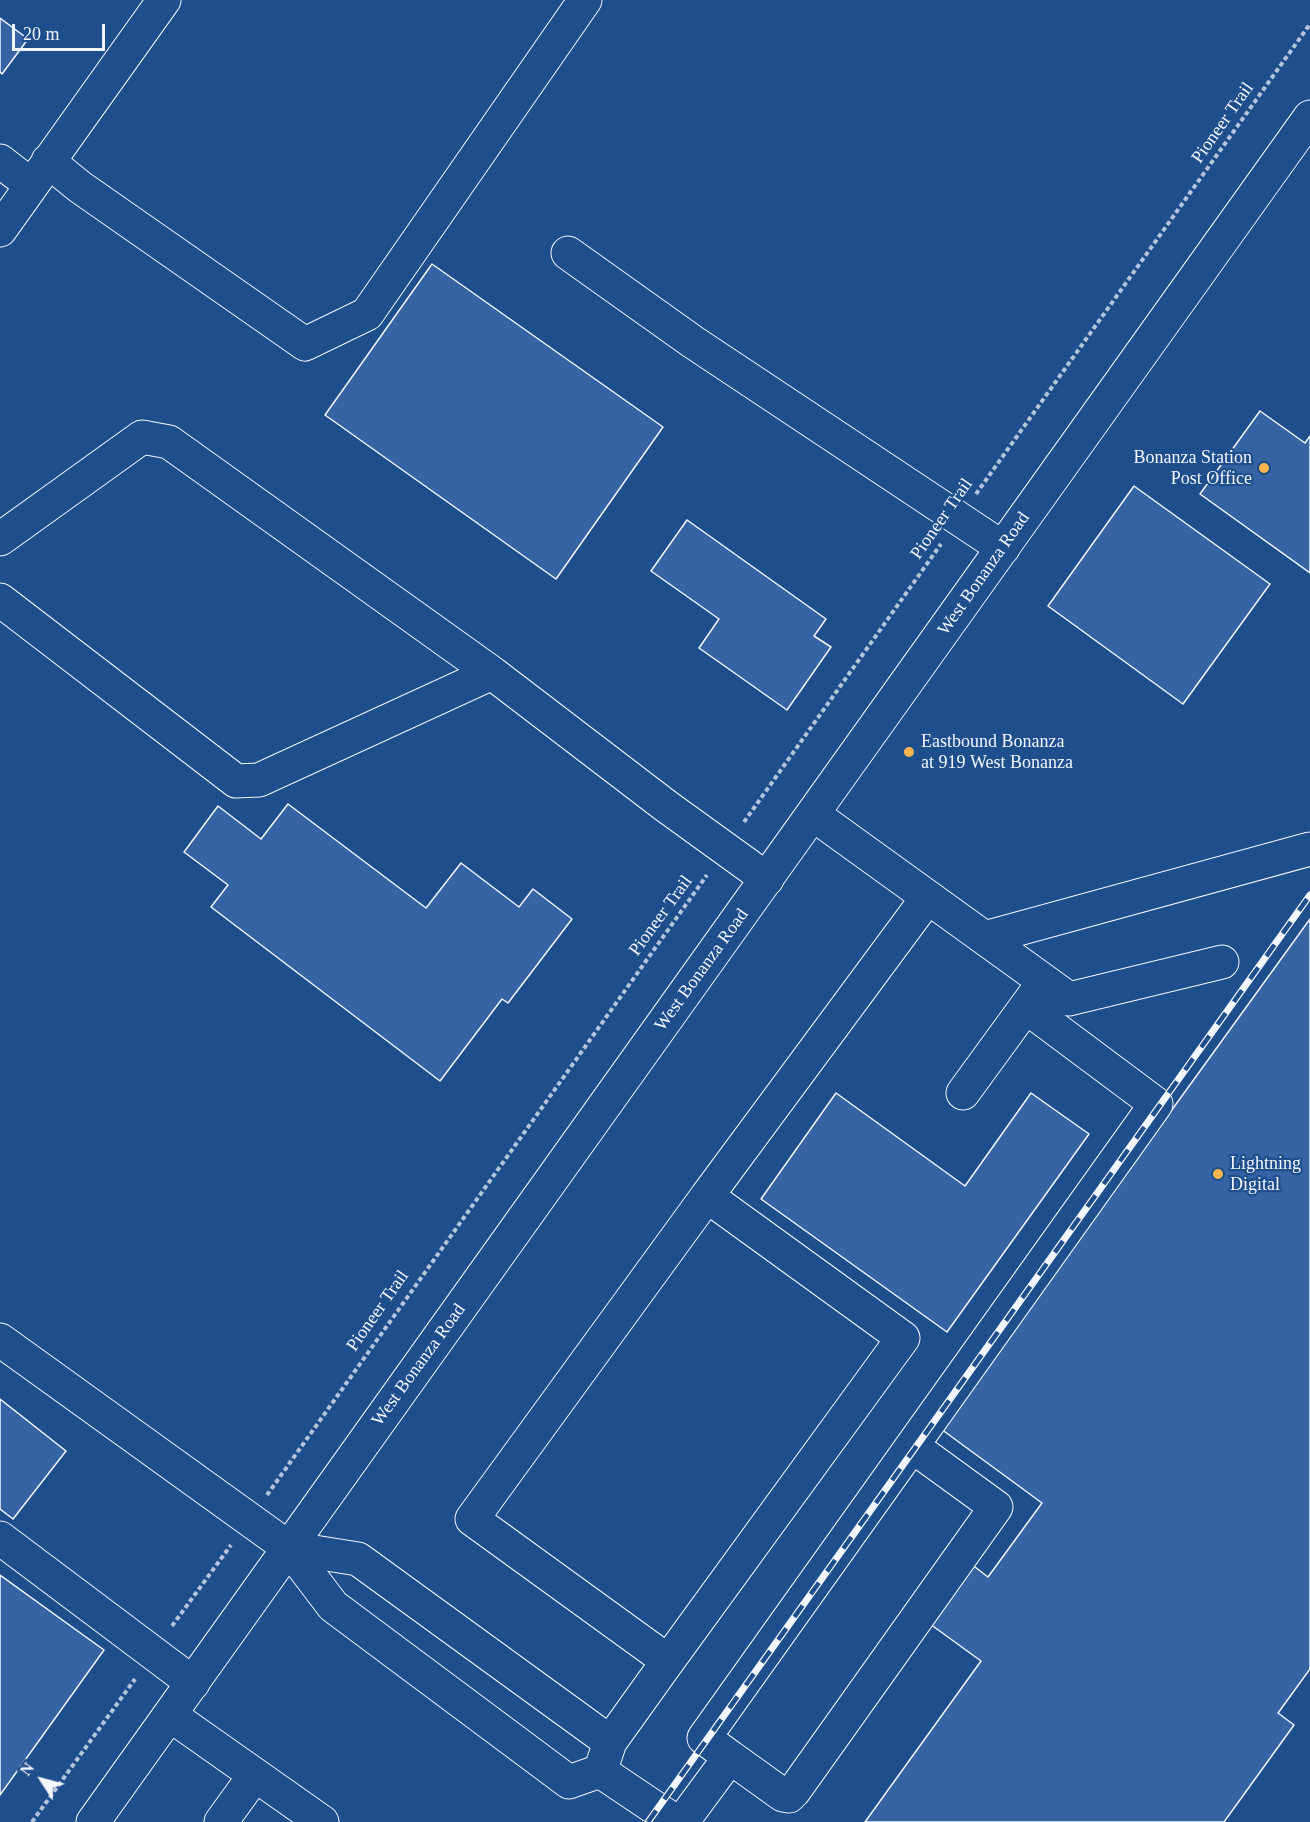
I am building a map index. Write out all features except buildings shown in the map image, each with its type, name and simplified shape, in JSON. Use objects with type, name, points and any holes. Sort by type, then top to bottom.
[{"type":"main road","points":[[0,230],[164,0]]},
{"type":"main road","points":[[0,161],[80,187],[305,344],[367,314],[585,0]]},
{"type":"main road","name":"West Bonanza Road","points":[[93,1822],[1310,117]]},
{"type":"main road","points":[[568,253],[693,342],[960,517],[1003,548]]},
{"type":"main road","points":[[0,539],[142,437],[169,442],[492,673],[666,806],[767,879]]},
{"type":"main road","points":[[0,600],[236,781],[259,780],[492,673]]},
{"type":"main road","points":[[814,814],[1069,999],[1222,962]]},
{"type":"main road","points":[[985,938],[1310,849]]},
{"type":"main road","points":[[668,1661],[472,1519],[928,897]]},
{"type":"main road","points":[[963,1093],[1044,981]]},
{"type":"main road","points":[[912,1446],[996,1507],[794,1791],[789,1796],[783,1795],[704,1738],[912,1446],[1156,1104],[1026,1007]]},
{"type":"main road","points":[[0,1340],[289,1548],[333,1606],[569,1782],[605,1757],[668,1661],[903,1338],[707,1196]]},
{"type":"main road","points":[[0,1538],[193,1683]]},
{"type":"main road","points":[[289,1548],[358,1559],[605,1757],[676,1822]]},
{"type":"main road","points":[[170,1715],[322,1822]]},
{"type":"main road","points":[[682,1822],[730,1757]]},
{"type":"main road","points":[[221,1822],[255,1775]]},
{"type":"path","name":"Pioneer Trail","points":[[32,1822],[250,1520],[296,1450],[726,849],[1310,24]]},
{"type":"railway","points":[[648,1822],[1310,895]]},
{"type":"place","name":"Bonanza Station Post Office","points":[[1264,468]]},
{"type":"place","name":"Eastbound Bonanza at 919 West Bonanza","points":[[909,752]]},
{"type":"place","name":"Lightning Digital","points":[[1218,1174]]}]
